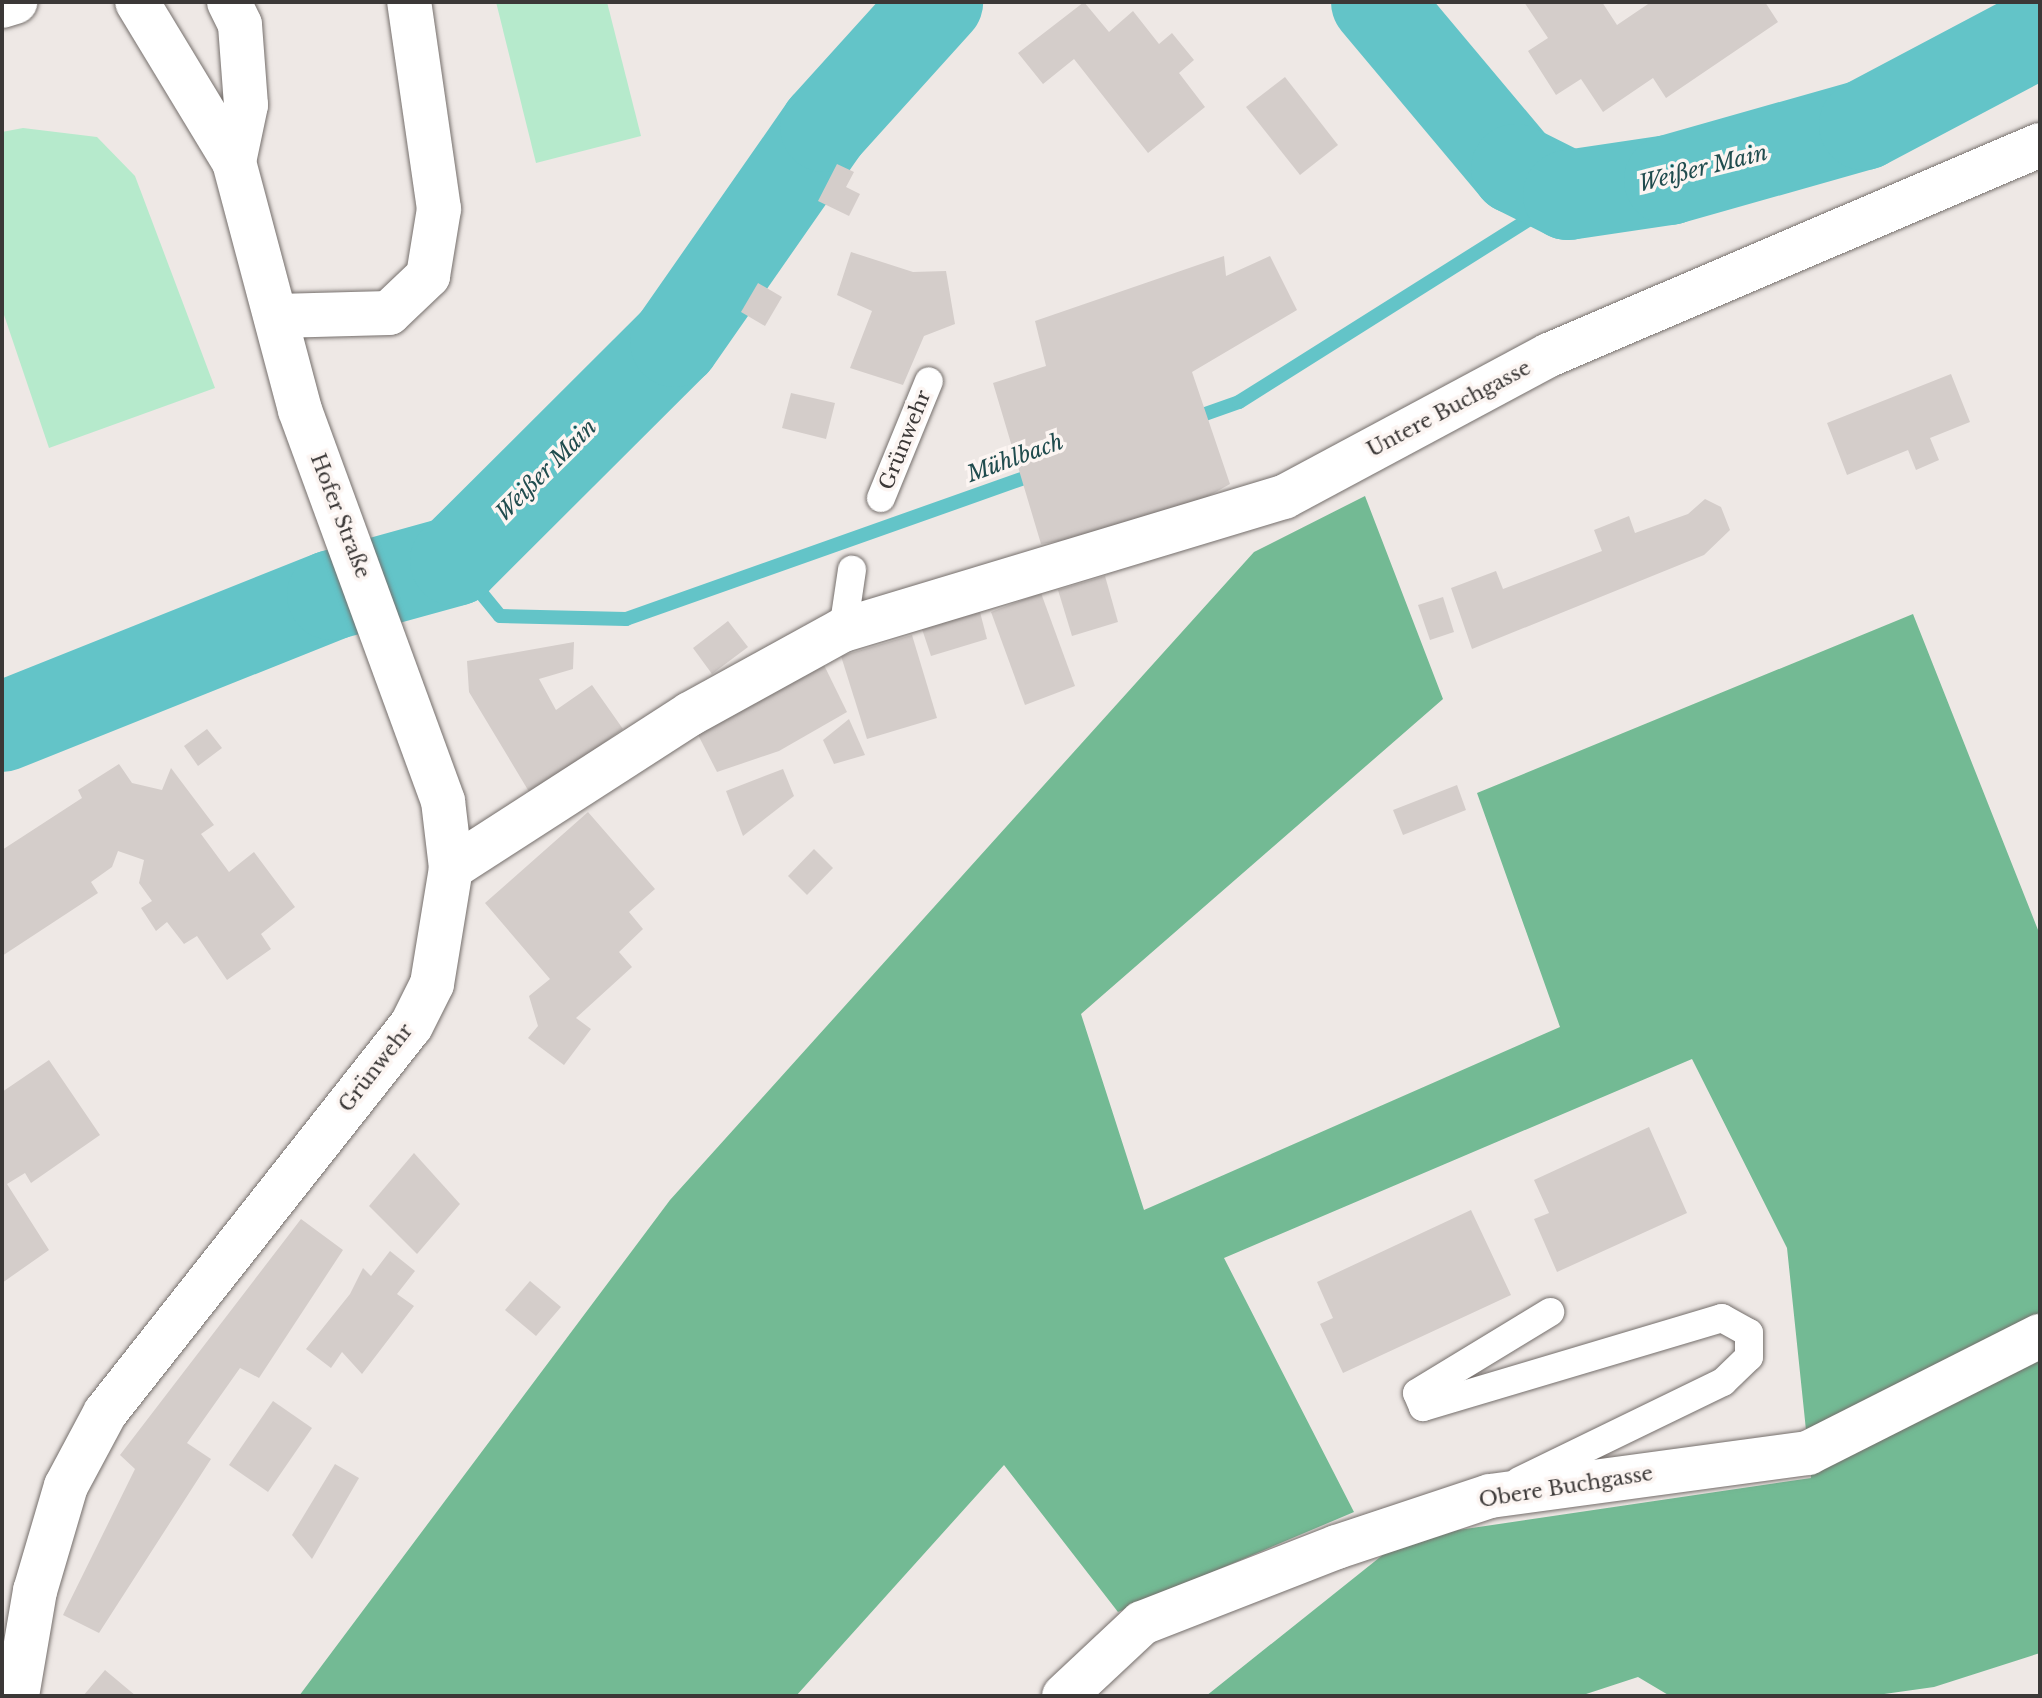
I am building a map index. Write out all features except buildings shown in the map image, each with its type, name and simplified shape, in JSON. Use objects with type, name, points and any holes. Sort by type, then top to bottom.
[{"type":"street","points":[[2,6],[15,2]]},
{"type":"street","name":"Hofer Straße","points":[[137,2],[234,162],[300,410],[414,713],[443,801],[451,868]]},
{"type":"street","name":"Hofer Straße","points":[[229,2],[240,25],[246,105],[234,162]]},
{"type":"street","points":[[277,316],[389,313],[428,276],[439,209],[409,2]]},
{"type":"street","name":"Untere Buchgasse","points":[[843,630],[1284,497],[1549,355],[2040,145]]},
{"type":"street","points":[[451,868],[690,714],[843,630]]},
{"type":"street","name":"Grünwehr","points":[[17,1696],[35,1591],[66,1486],[105,1413],[411,1026],[432,984],[451,868]]},
{"type":"street","name":"Obere Buchgasse","points":[[1064,1696],[1142,1623],[1490,1496],[1808,1453],[2040,1336]]},
{"type":"lane","name":"Grünwehr","points":[[881,498],[929,381]]},
{"type":"lane","points":[[843,630],[852,570]]},
{"type":"lane","points":[[1490,1496],[1723,1382],[1749,1357],[1749,1333],[1722,1318],[1423,1407],[1417,1393],[1550,1312]]},
{"type":"green space","points":[[496,2],[607,2],[641,136],[536,163]]},
{"type":"green space","points":[[23,128],[97,137],[135,176],[215,388],[49,448],[2,309],[2,132]]},
{"type":"green space","points":[[1365,496],[1443,699],[1081,1014],[1144,1210],[1560,1027],[1477,793],[1913,614],[2040,935],[2040,1653],[1934,1687],[1870,1696],[1670,1696],[1638,1677],[1580,1696],[1206,1696],[1404,1538],[1811,1478],[1787,1248],[1692,1059],[1224,1258],[1354,1512],[1118,1612],[1004,1465],[796,1696],[299,1696],[670,1200],[1254,552]]},
{"type":"waterway","name":"Weißer Main","points":[[2,727],[332,595],[455,561],[675,342],[825,127],[938,2]]},
{"type":"waterway","name":"Weißer Main","points":[[1376,2],[1516,169],[1568,195],[1669,180],[1864,125],[2040,32]]},
{"type":"waterway","name":"Mühlbach","points":[[1191,419],[1239,402],[1568,195]]},
{"type":"waterway","name":"Mühlbach","points":[[455,561],[500,616],[626,619],[1039,473]]}]
